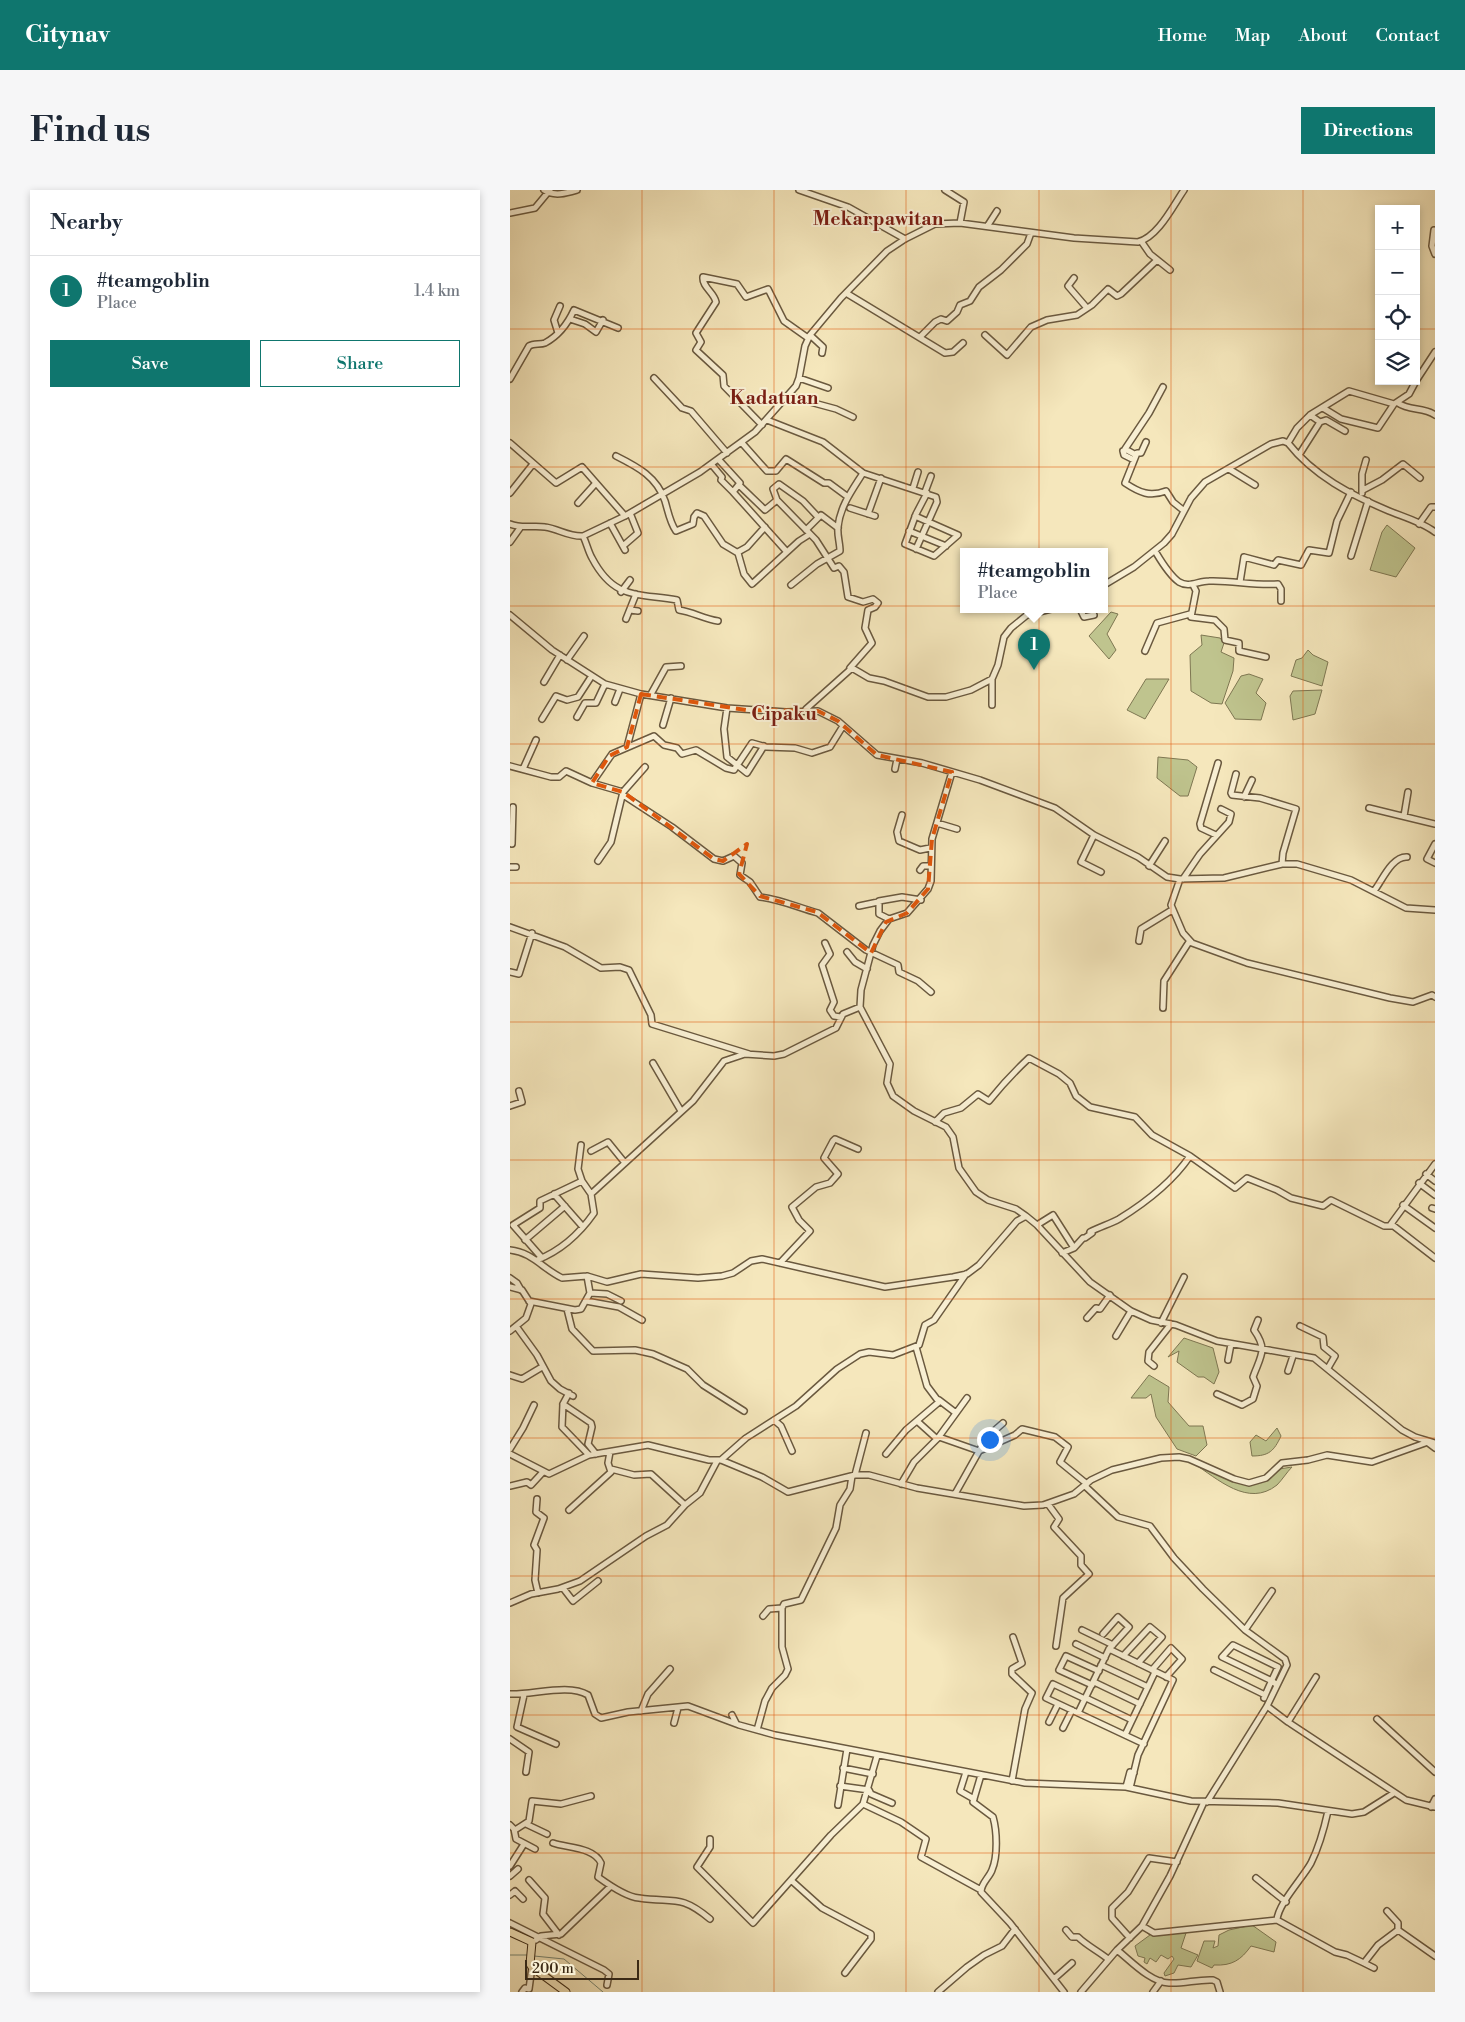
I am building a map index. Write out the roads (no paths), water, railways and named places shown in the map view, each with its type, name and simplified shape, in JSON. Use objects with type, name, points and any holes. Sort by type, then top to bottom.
[{"type":"main road","points":[[510,1932],[534,1942],[531,1965],[566,1992]]},
{"type":"street","points":[[510,213],[535,208],[548,191],[563,194],[577,190]]},
{"type":"street","points":[[799,190],[848,207],[905,239]]},
{"type":"street","points":[[945,190],[965,203],[960,223]]},
{"type":"street","points":[[510,524],[520,528],[546,527],[574,537],[583,536],[628,514],[712,465],[762,425],[788,396],[799,378],[809,336],[846,293],[887,250],[935,224],[988,225],[1031,233],[1091,240],[1141,241],[1157,228],[1184,190]]},
{"type":"street","points":[[988,225],[997,211]]},
{"type":"street","points":[[1434,230],[1432,246],[1435,254]]},
{"type":"street","points":[[920,337],[938,320],[947,321],[957,312],[960,305],[972,299],[979,287],[1001,270],[1027,244],[1031,233]]},
{"type":"street","points":[[1141,241],[1156,260],[1170,270]]},
{"type":"street","points":[[985,335],[1007,355],[1031,327],[1047,320],[1077,315],[1108,289],[1117,296],[1124,292],[1156,260]]},
{"type":"street","points":[[762,425],[724,386],[724,376],[696,350],[700,341],[696,333],[716,302],[704,285],[703,277],[737,284],[746,297],[768,289],[784,321],[809,336],[822,347],[822,353]]},
{"type":"street","points":[[1074,278],[1068,286],[1087,308]]},
{"type":"street","points":[[846,293],[948,353],[953,352],[963,344]]},
{"type":"street","points":[[558,333],[554,320],[560,306]]},
{"type":"street","points":[[510,379],[529,346],[543,344],[558,333],[575,310],[618,328]]},
{"type":"street","points":[[585,324],[590,315]]},
{"type":"street","points":[[570,319],[585,324],[596,332],[602,320]]},
{"type":"street","points":[[1420,375],[1435,352]]},
{"type":"street","points":[[654,378],[682,408],[691,411],[727,453]]},
{"type":"street","points":[[799,378],[828,388]]},
{"type":"street","points":[[1323,408],[1340,418],[1378,428],[1396,404],[1412,390],[1414,385]]},
{"type":"street","points":[[1135,457],[1125,449],[1149,413],[1163,387]]},
{"type":"street","points":[[1288,443],[1310,414],[1350,391],[1396,404],[1406,409],[1428,411],[1435,415]]},
{"type":"street","points":[[788,396],[836,409],[853,417]]},
{"type":"street","points":[[1310,414],[1325,419],[1345,431]]},
{"type":"street","points":[[1298,455],[1325,419]]},
{"type":"street","points":[[767,420],[823,442],[863,472],[936,497],[937,502],[916,549]]},
{"type":"street","points":[[1108,582],[1155,551],[1172,534],[1183,510],[1205,482],[1271,444],[1283,440],[1307,464],[1330,481],[1361,498],[1435,532]]},
{"type":"street","points":[[742,442],[767,471],[776,472],[786,459],[825,484],[829,483],[848,497]]},
{"type":"street","points":[[1146,442],[1140,453],[1135,457],[1126,484],[1154,495],[1168,493],[1173,502],[1183,510]]},
{"type":"street","points":[[510,443],[556,483],[582,466],[596,483],[628,514],[638,533],[624,548],[610,523]]},
{"type":"street","points":[[1123,451],[1124,454],[1135,457]]},
{"type":"street","points":[[616,456],[651,478],[662,495],[676,531],[693,524],[694,517],[700,513],[722,542],[738,552],[744,574],[752,584],[808,532],[818,517],[822,515],[838,528]]},
{"type":"street","points":[[719,460],[740,482],[739,485],[766,510],[777,500]]},
{"type":"street","points":[[1361,498],[1363,490],[1362,474],[1366,460]]},
{"type":"street","points":[[510,493],[532,464]]},
{"type":"street","points":[[1363,490],[1382,480],[1403,464],[1420,478]]},
{"type":"street","points":[[712,465],[722,477],[721,480],[787,552]]},
{"type":"street","points":[[1230,468],[1255,485]]},
{"type":"street","points":[[791,585],[827,558],[840,551],[838,528],[848,497],[863,472]]},
{"type":"street","points":[[913,488],[918,472]]},
{"type":"street","points":[[915,516],[958,535],[934,556],[904,544],[915,516],[926,493],[931,476]]},
{"type":"street","points":[[868,514],[881,478]]},
{"type":"street","points":[[578,503],[596,483]]},
{"type":"street","points":[[806,709],[849,669],[872,643],[865,627],[868,610],[875,607],[877,601],[862,602],[848,597],[844,572],[839,566],[833,568],[808,532],[777,500],[773,489],[779,484],[802,501],[818,517]]},
{"type":"street","points":[[733,492],[739,485]]},
{"type":"street","points":[[1240,582],[1244,557],[1274,565],[1278,560],[1302,564],[1309,550],[1329,553],[1337,521],[1351,492]]},
{"type":"street","points":[[746,507],[755,500]]},
{"type":"street","points":[[1351,556],[1368,501]]},
{"type":"street","points":[[1420,524],[1431,507],[1435,506]]},
{"type":"street","points":[[850,508],[875,516]]},
{"type":"street","points":[[738,552],[747,546],[764,526]]},
{"type":"street","points":[[510,542],[520,528]]},
{"type":"street","points":[[909,531],[946,546]]},
{"type":"street","points":[[583,536],[591,557],[600,571],[621,592],[677,600],[680,611],[692,612],[707,620],[718,621]]},
{"type":"street","points":[[1155,551],[1177,580],[1193,585],[1208,581],[1240,582],[1259,585],[1278,584],[1281,589],[1281,601]]},
{"type":"street","points":[[621,592],[630,580]]},
{"type":"street","points":[[1190,614],[1196,591],[1193,585]]},
{"type":"street","points":[[626,619],[636,594]]},
{"type":"street","points":[[630,610],[638,611]]},
{"type":"street","points":[[992,705],[992,679],[998,665],[1004,637],[1010,628],[1027,615],[1035,613]]},
{"type":"street","points":[[1082,613],[1084,617],[1094,615]]},
{"type":"street","points":[[1145,651],[1157,623],[1190,614]]},
{"type":"street","points":[[1190,614],[1194,618],[1211,619],[1219,623],[1224,630],[1224,639],[1239,643],[1239,651],[1266,657]]},
{"type":"street","points":[[510,615],[560,655],[591,677],[605,684],[641,694],[651,694],[727,708],[786,712],[806,709],[824,713],[844,726],[874,753],[952,772],[1009,789],[1056,808],[1094,835],[1130,853],[1163,876],[1182,879],[1240,876],[1282,864],[1297,864],[1334,874],[1412,909],[1435,910]]},
{"type":"street","points":[[568,660],[584,636]]},
{"type":"street","points":[[544,682],[560,655]]},
{"type":"street","points":[[651,694],[659,677],[669,666],[678,666]]},
{"type":"street","points":[[849,669],[856,668],[869,678],[884,681],[917,695],[936,698],[983,686],[992,679]]},
{"type":"street","points":[[542,719],[557,695],[567,700],[578,697],[591,677]]},
{"type":"street","points":[[577,717],[585,703],[596,703],[605,684]]},
{"type":"street","points":[[615,702],[620,688]]},
{"type":"street","points":[[627,747],[641,694]]},
{"type":"street","points":[[663,725],[672,698]]},
{"type":"street","points":[[727,708],[724,728],[726,754],[748,772],[764,746]]},
{"type":"street","points":[[592,784],[609,756],[654,736],[664,744],[677,748],[682,754],[696,750],[731,770],[739,766],[751,743],[764,746],[787,747],[810,753],[817,752],[830,747],[844,726]]},
{"type":"street","points":[[523,769],[536,740]]},
{"type":"street","points":[[895,769],[897,759]]},
{"type":"street","points":[[1216,835],[1201,828],[1200,824],[1218,763]]},
{"type":"street","points":[[510,766],[551,777],[559,777],[566,771],[592,784],[623,793],[714,859],[723,861],[734,856],[742,863],[740,875],[750,882],[760,896],[795,904],[809,912],[818,913],[871,953],[898,965],[899,972],[918,981],[931,992]]},
{"type":"street","points":[[598,861],[611,842],[623,793],[645,767]]},
{"type":"street","points":[[952,772],[930,848],[930,881],[920,900],[905,914],[889,919],[880,931],[871,953],[859,999],[860,1008],[890,1064],[888,1088],[893,1096],[914,1111],[946,1127],[952,1135],[959,1168],[976,1192],[988,1200],[1016,1209],[1026,1216],[1037,1225],[1090,1282],[1131,1311],[1217,1341],[1293,1356],[1314,1358],[1328,1368],[1338,1380],[1402,1430],[1430,1442],[1435,1448]]},
{"type":"street","points":[[1236,774],[1231,794],[1260,798],[1296,809],[1283,853],[1282,864]]},
{"type":"street","points":[[1244,797],[1252,780]]},
{"type":"street","points":[[1404,816],[1408,792]]},
{"type":"street","points":[[512,844],[511,825],[513,807]]},
{"type":"street","points":[[1369,808],[1435,824]]},
{"type":"street","points":[[1220,809],[1230,812],[1231,816],[1228,822],[1200,854],[1182,879],[1170,902],[1183,933],[1192,943],[1247,963],[1390,998],[1413,1002],[1432,996],[1435,997]]},
{"type":"street","points":[[902,815],[897,832],[900,842],[920,850],[930,848]]},
{"type":"street","points":[[937,823],[957,829]]},
{"type":"street","points":[[1094,835],[1081,862],[1101,872]]},
{"type":"street","points":[[1149,866],[1165,841]]},
{"type":"street","points":[[1435,844],[1427,859],[1435,863]]},
{"type":"street","points":[[1374,892],[1395,862],[1402,857],[1407,857]]},
{"type":"street","points":[[920,870],[924,866],[930,866]]},
{"type":"street","points":[[860,906],[902,897],[920,900]]},
{"type":"street","points":[[878,902],[879,914],[889,919]]},
{"type":"street","points":[[1139,941],[1141,929],[1172,910]]},
{"type":"street","points":[[510,927],[532,933],[565,947],[601,968],[629,970],[651,1015],[652,1024],[749,1054],[774,1056],[784,1054],[836,1028],[840,1018],[847,1012],[860,1008]]},
{"type":"street","points":[[510,972],[519,974],[532,933]]},
{"type":"street","points":[[1164,1008],[1164,981],[1189,942],[1192,943]]},
{"type":"street","points":[[825,943],[830,954],[822,966],[834,1002],[830,1008],[833,1015],[840,1018]]},
{"type":"street","points":[[847,952],[855,962],[868,969]]},
{"type":"street","points":[[591,1194],[694,1100],[724,1061],[749,1054]]},
{"type":"street","points":[[934,1122],[944,1113],[962,1108],[978,1094],[989,1101],[1013,1072],[1020,1068],[1029,1058],[1059,1074],[1070,1083],[1073,1093],[1090,1107],[1135,1117],[1152,1135],[1190,1156],[1235,1188],[1247,1178],[1277,1190],[1292,1199],[1323,1206],[1331,1200],[1384,1226],[1393,1226],[1435,1258]]},
{"type":"street","points":[[653,1063],[681,1112]]},
{"type":"street","points":[[510,1106],[522,1102],[519,1091]]},
{"type":"street","points":[[1078,1094],[1081,1100]]},
{"type":"street","points":[[780,1263],[810,1231],[799,1220],[792,1207],[816,1187],[830,1183],[838,1174],[824,1157],[833,1141],[835,1139],[858,1149]]},
{"type":"street","points":[[591,1151],[608,1142],[625,1163]]},
{"type":"street","points":[[510,1250],[519,1251],[540,1259],[559,1249],[583,1227],[595,1211],[591,1194],[582,1181],[578,1169],[581,1145]]},
{"type":"street","points":[[1062,1253],[1074,1248],[1083,1238],[1092,1233],[1090,1232],[1117,1220],[1150,1196],[1175,1174],[1190,1156]]},
{"type":"street","points":[[1393,1226],[1392,1222],[1403,1205],[1435,1164]]},
{"type":"street","points":[[1426,1174],[1435,1181]]},
{"type":"street","points":[[582,1181],[540,1201],[540,1208],[512,1225],[540,1259],[562,1278],[587,1276],[604,1282],[641,1274],[706,1277],[733,1273],[756,1259],[884,1287],[967,1274]]},
{"type":"street","points":[[1419,1184],[1435,1195]]},
{"type":"street","points":[[554,1194],[583,1227]]},
{"type":"street","points":[[1403,1205],[1434,1226]]},
{"type":"street","points":[[525,1240],[565,1206]]},
{"type":"street","points":[[1037,1225],[1053,1215],[1074,1248]]},
{"type":"street","points":[[510,1603],[538,1593],[563,1588],[591,1574],[646,1536],[666,1525],[684,1505],[700,1493],[719,1461],[746,1438],[796,1406],[837,1370],[860,1354],[868,1352],[893,1355],[916,1347],[921,1342],[924,1326],[935,1319],[967,1274],[982,1262],[1017,1221],[1026,1216]]},
{"type":"street","points":[[530,1302],[567,1309],[581,1309],[590,1291],[587,1276]]},
{"type":"street","points":[[1161,1323],[1184,1277]]},
{"type":"street","points":[[510,1278],[517,1282],[530,1302],[529,1314],[510,1331]]},
{"type":"street","points":[[510,1287],[522,1290]]},
{"type":"street","points":[[590,1291],[607,1294],[621,1301]]},
{"type":"street","points":[[1087,1318],[1096,1308],[1100,1309],[1110,1295]]},
{"type":"street","points":[[586,1300],[619,1307],[642,1320]]},
{"type":"street","points":[[567,1309],[572,1329],[592,1351],[635,1350],[652,1354],[687,1369],[703,1385],[744,1411]]},
{"type":"street","points":[[1116,1336],[1131,1311]]},
{"type":"street","points":[[1217,1394],[1242,1404],[1253,1399],[1257,1386],[1253,1377],[1263,1343],[1254,1330],[1258,1320]]},
{"type":"street","points":[[1154,1366],[1148,1361],[1148,1353],[1171,1324]]},
{"type":"street","points":[[516,1326],[558,1388],[571,1394],[564,1404],[561,1423],[563,1430],[589,1455]]},
{"type":"street","points":[[1300,1326],[1324,1337],[1324,1347],[1335,1356],[1328,1368]]},
{"type":"street","points":[[1228,1360],[1231,1344]]},
{"type":"street","points":[[916,1347],[927,1386],[939,1400],[956,1413]]},
{"type":"street","points":[[1288,1371],[1293,1356]]},
{"type":"street","points":[[510,1375],[522,1379],[542,1367]]},
{"type":"street","points":[[901,1484],[916,1460],[938,1438],[967,1398]]},
{"type":"street","points":[[886,1454],[903,1432],[939,1400]]},
{"type":"street","points":[[564,1404],[590,1422],[592,1427],[588,1444],[596,1454]]},
{"type":"street","points":[[510,1449],[534,1405]]},
{"type":"street","points":[[774,1420],[781,1426],[792,1451]]},
{"type":"street","points":[[917,1421],[938,1438],[979,1451],[1015,1435],[1022,1429],[1055,1437],[1068,1447],[1060,1462],[1118,1517],[1150,1526],[1187,1572],[1245,1630],[1285,1659],[1287,1665],[1267,1706],[1206,1802],[1177,1862],[1142,1926],[1116,1950],[1081,1992]]},
{"type":"street","points":[[955,1494],[988,1437],[1003,1423]]},
{"type":"street","points":[[757,1730],[765,1701],[772,1688],[788,1671],[781,1639],[782,1608],[784,1604],[796,1602],[836,1528],[840,1505],[850,1489],[866,1433]]},
{"type":"street","points":[[510,1454],[543,1472],[555,1472],[589,1455],[648,1445],[719,1461],[762,1477],[788,1492],[854,1476],[876,1476],[901,1484],[1024,1506],[1048,1504],[1074,1494],[1112,1470],[1161,1458],[1179,1457],[1244,1483],[1254,1483],[1273,1474],[1282,1463],[1308,1460],[1327,1455],[1372,1462],[1430,1442]]},
{"type":"street","points":[[610,1452],[608,1465],[611,1469],[634,1475],[651,1474],[665,1484],[684,1505]]},
{"type":"street","points":[[569,1510],[591,1488],[603,1480],[611,1469]]},
{"type":"street","points":[[510,1486],[527,1482],[531,1485],[543,1472]]},
{"type":"street","points":[[537,1500],[536,1512],[544,1518],[534,1545],[537,1549],[535,1581],[538,1593]]},
{"type":"street","points":[[1048,1504],[1059,1519],[1054,1527],[1082,1556],[1081,1566],[1090,1574],[1063,1598],[1056,1646]]},
{"type":"street","points":[[563,1588],[573,1601],[598,1581]]},
{"type":"street","points":[[1245,1630],[1272,1591]]},
{"type":"street","points":[[763,1616],[769,1609],[782,1608]]},
{"type":"street","points":[[1078,1713],[1111,1647],[1129,1627],[1118,1617],[1103,1634]]},
{"type":"street","points":[[1123,1656],[1150,1627],[1162,1637],[1138,1663]]},
{"type":"street","points":[[1082,1630],[1123,1656],[1173,1680],[1144,1744],[1134,1773],[1130,1772],[1128,1788]]},
{"type":"street","points":[[1012,1781],[1025,1709],[1032,1693],[1011,1671],[1022,1663],[1013,1637]]},
{"type":"street","points":[[1076,1644],[1105,1658]]},
{"type":"street","points":[[1214,1670],[1264,1697],[1272,1681],[1278,1667],[1233,1645],[1222,1657],[1272,1681],[1278,1685]]},
{"type":"street","points":[[1125,1736],[1154,1671],[1171,1648],[1182,1659],[1166,1677]]},
{"type":"street","points":[[1098,1671],[1066,1656],[1059,1670],[1140,1704]]},
{"type":"street","points":[[1101,1665],[1148,1688]]},
{"type":"street","points":[[641,1711],[648,1694],[670,1669]]},
{"type":"street","points":[[1288,1722],[1316,1677]]},
{"type":"street","points":[[1132,1720],[1053,1684],[1046,1698],[1144,1744]]},
{"type":"street","points":[[510,1694],[524,1695],[574,1689],[590,1697],[594,1711],[599,1717],[693,1706],[738,1725],[757,1730],[878,1756],[1012,1781],[1128,1788],[1174,1799],[1206,1802],[1278,1803],[1358,1814],[1394,1793]]},
{"type":"street","points":[[524,1695],[516,1727],[510,1738],[529,1752],[526,1772]]},
{"type":"street","points":[[1049,1722],[1058,1704]]},
{"type":"street","points":[[1267,1706],[1406,1800],[1433,1807],[1435,1799]]},
{"type":"street","points":[[674,1723],[678,1708]]},
{"type":"street","points":[[1063,1728],[1072,1710]]},
{"type":"street","points":[[732,1715],[738,1725]]},
{"type":"street","points":[[1377,1719],[1435,1772]]},
{"type":"street","points":[[516,1727],[556,1744]]},
{"type":"street","points":[[838,1805],[847,1749]]},
{"type":"street","points":[[710,1839],[709,1848],[697,1867],[751,1922],[792,1881],[831,1835],[863,1804],[869,1790],[878,1756]]},
{"type":"street","points":[[843,1768],[873,1774]]},
{"type":"street","points":[[966,1772],[960,1791],[974,1799]]},
{"type":"street","points":[[981,1776],[974,1799],[975,1804],[991,1814],[994,1821],[994,1866],[981,1890]]},
{"type":"street","points":[[840,1786],[869,1790],[871,1794],[892,1803]]},
{"type":"street","points":[[514,1830],[529,1821],[532,1801],[561,1804],[591,1796]]},
{"type":"street","points":[[863,1804],[901,1822],[926,1839],[921,1857],[981,1890],[1055,1978],[1064,1992]]},
{"type":"street","points":[[1277,1920],[1286,1902],[1312,1862],[1323,1832],[1328,1811]]},
{"type":"street","points":[[526,1824],[547,1834]]},
{"type":"street","points":[[510,1825],[514,1830],[515,1838],[536,1849]]},
{"type":"street","points":[[553,1843],[580,1849],[596,1857],[601,1863],[598,1876],[611,1886],[638,1898],[683,1901],[697,1908],[710,1920]]},
{"type":"street","points":[[510,1866],[524,1844]]},
{"type":"street","points":[[1130,1938],[1112,1918],[1112,1908],[1128,1892],[1140,1875],[1148,1858],[1154,1859],[1156,1857],[1177,1862]]},
{"type":"street","points":[[510,1876],[518,1869]]},
{"type":"street","points":[[1256,1878],[1286,1902]]},
{"type":"street","points":[[529,1880],[545,1898],[543,1914],[559,1935]]},
{"type":"street","points":[[792,1881],[822,1908],[871,1934],[871,1939],[845,1973]]},
{"type":"street","points":[[510,1886],[523,1899]]},
{"type":"street","points":[[534,1942],[559,1935],[611,1886]]},
{"type":"street","points":[[510,1895],[515,1891]]},
{"type":"street","points":[[1387,1911],[1398,1923],[1398,1930]]},
{"type":"street","points":[[1142,1926],[1154,1934],[1277,1920],[1336,1952],[1347,1955],[1374,1968]]},
{"type":"street","points":[[510,1923],[534,1942],[604,1970],[609,1974],[607,1985]]},
{"type":"street","points":[[938,1992],[981,1956],[999,1948],[1015,1929]]},
{"type":"street","points":[[1066,1930],[1072,1937],[1078,1937],[1083,1943],[1090,1944],[1108,1959]]},
{"type":"street","points":[[1364,1963],[1378,1945],[1398,1930]]},
{"type":"street","points":[[1398,1930],[1435,1956]]},
{"type":"street","points":[[1116,1950],[1140,1969],[1161,1981],[1169,1983],[1213,1980],[1217,1982],[1220,1992]]},
{"type":"street","points":[[1055,1978],[1072,1963]]},
{"type":"street","points":[[527,1990],[531,1965]]},
{"type":"street","points":[[1153,1992],[1161,1981]]},
{"type":"waterway","points":[[510,1955],[527,1955]]},
{"type":"waterway","points":[[534,1956],[564,1959],[603,1992]]},
{"type":"place","name":"#teamgoblin","points":[[1034,670]]},
{"type":"district","name":"Mekarpawitan","points":[[878,219]]},
{"type":"district","name":"Kadatuan","points":[[774,398]]},
{"type":"district","name":"Cipaku","points":[[784,714]]}]
